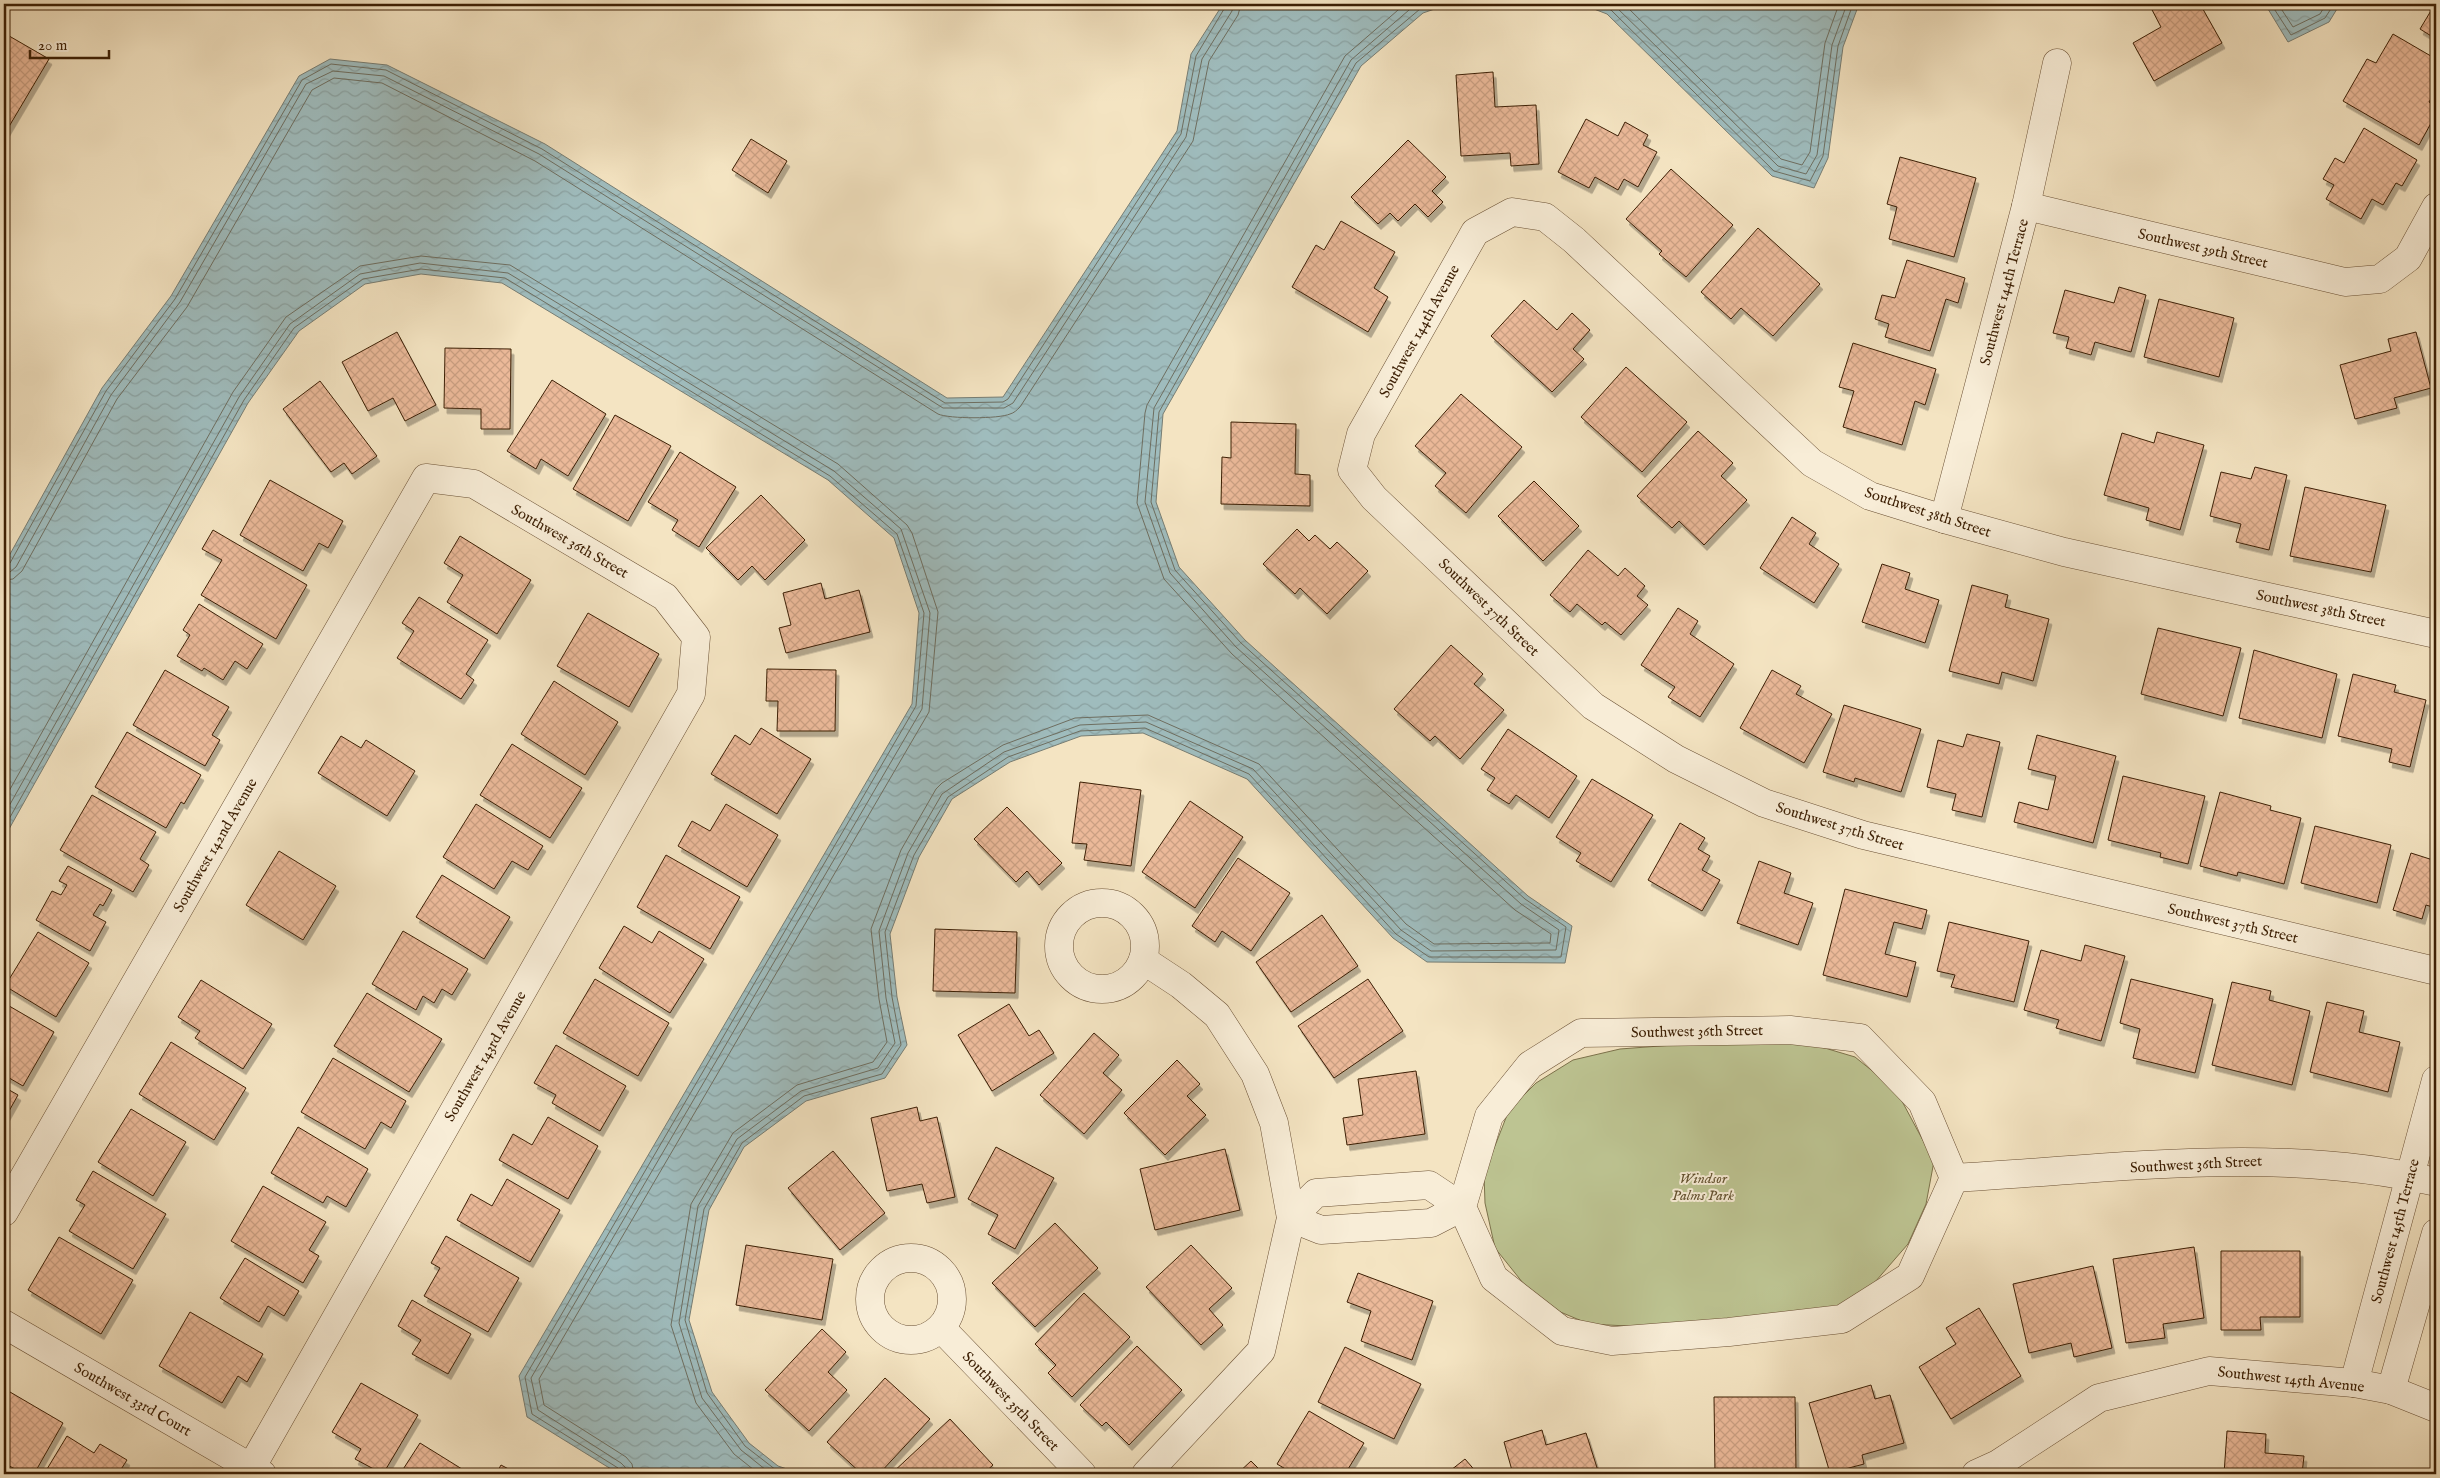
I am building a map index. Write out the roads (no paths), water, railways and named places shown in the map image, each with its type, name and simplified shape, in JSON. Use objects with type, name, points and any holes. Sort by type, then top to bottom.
[{"type":"street","name":"Southwest 144th Terrace","points":[[1944,519],[2026,206],[2057,63]]},
{"type":"street","name":"Southwest 39th Street","points":[[2026,206],[2345,282],[2380,279],[2408,258],[2436,207]]},
{"type":"street","name":"Southwest 38th Street","points":[[1512,212],[1545,217],[1574,240],[1812,464],[1870,496],[1944,519],[2064,552],[2436,634]]},
{"type":"street","name":"Southwest 144th Avenue","points":[[1352,470],[1361,434],[1476,232],[1512,212]]},
{"type":"street","name":"Southwest 37th Street","points":[[1352,470],[1374,498],[1593,706],[1676,759],[1764,803],[1863,835],[2436,971]]},
{"type":"street","name":"Southwest 36th Street","points":[[426,478],[474,484],[665,597],[696,637]]},
{"type":"street","name":"Southwest 142nd Avenue","points":[[4,1212],[426,478]]},
{"type":"street","name":"Southwest 143rd Avenue","points":[[256,1471],[691,694],[696,637]]},
{"type":"street","points":[[1143,960],[1181,985],[1217,1015],[1255,1074],[1274,1123],[1291,1218],[1261,1351],[1146,1474]]},
{"type":"street","name":"Southwest 36th Street","points":[[1462,1207],[1489,1116],[1530,1065],[1581,1033],[1790,1030],[1860,1038],[1922,1102],[1954,1178],[2277,1161],[2423,1179]]},
{"type":"street","name":"Southwest 145th Terrace","points":[[2354,1383],[2423,1179],[2436,1080]]},
{"type":"street","points":[[1291,1218],[1316,1193],[1429,1184],[1462,1207],[1494,1278],[1562,1331],[1612,1341],[1728,1332],[1842,1319],[1910,1276],[1954,1178]]},
{"type":"street","points":[[1291,1218],[1321,1230],[1422,1224],[1432,1223],[1462,1207]]},
{"type":"street","points":[[2391,1390],[2436,1233]]},
{"type":"street","name":"Southwest 33rd Court","points":[[4,1324],[256,1471]]},
{"type":"street","name":"Southwest 35th Street","points":[[941,1328],[1082,1474]]},
{"type":"street","name":"Southwest 145th Avenue","points":[[1976,1474],[1998,1464],[2099,1398],[2208,1371],[2354,1383],[2391,1390],[2436,1408]]},
{"type":"water","points":[[1223,4],[1449,4],[1423,13],[1361,66],[1163,414],[1156,502],[1179,567],[1245,640],[1528,896],[1572,926],[1565,963],[1427,962],[1393,938],[1247,779],[1143,733],[1081,736],[1010,762],[952,799],[919,857],[890,934],[897,997],[907,1045],[885,1078],[806,1101],[744,1147],[709,1210],[689,1320],[712,1392],[749,1443],[778,1466],[802,1474],[619,1474],[527,1417],[519,1376],[912,704],[919,613],[894,538],[828,480],[502,283],[421,274],[365,284],[299,331],[248,403],[4,838],[4,565],[102,388],[171,296],[299,76],[330,59],[387,65],[545,144],[947,398],[1003,397],[1177,131],[1191,54]]},
{"type":"water","points":[[1581,4],[1859,4],[1843,47],[1828,158],[1814,188],[1772,176],[1607,14]]},
{"type":"water","points":[[2265,4],[2340,4],[2329,22],[2288,42]]},
{"type":"park label","name":"Windsor Palms Park","points":[[1703,1186]]}]
